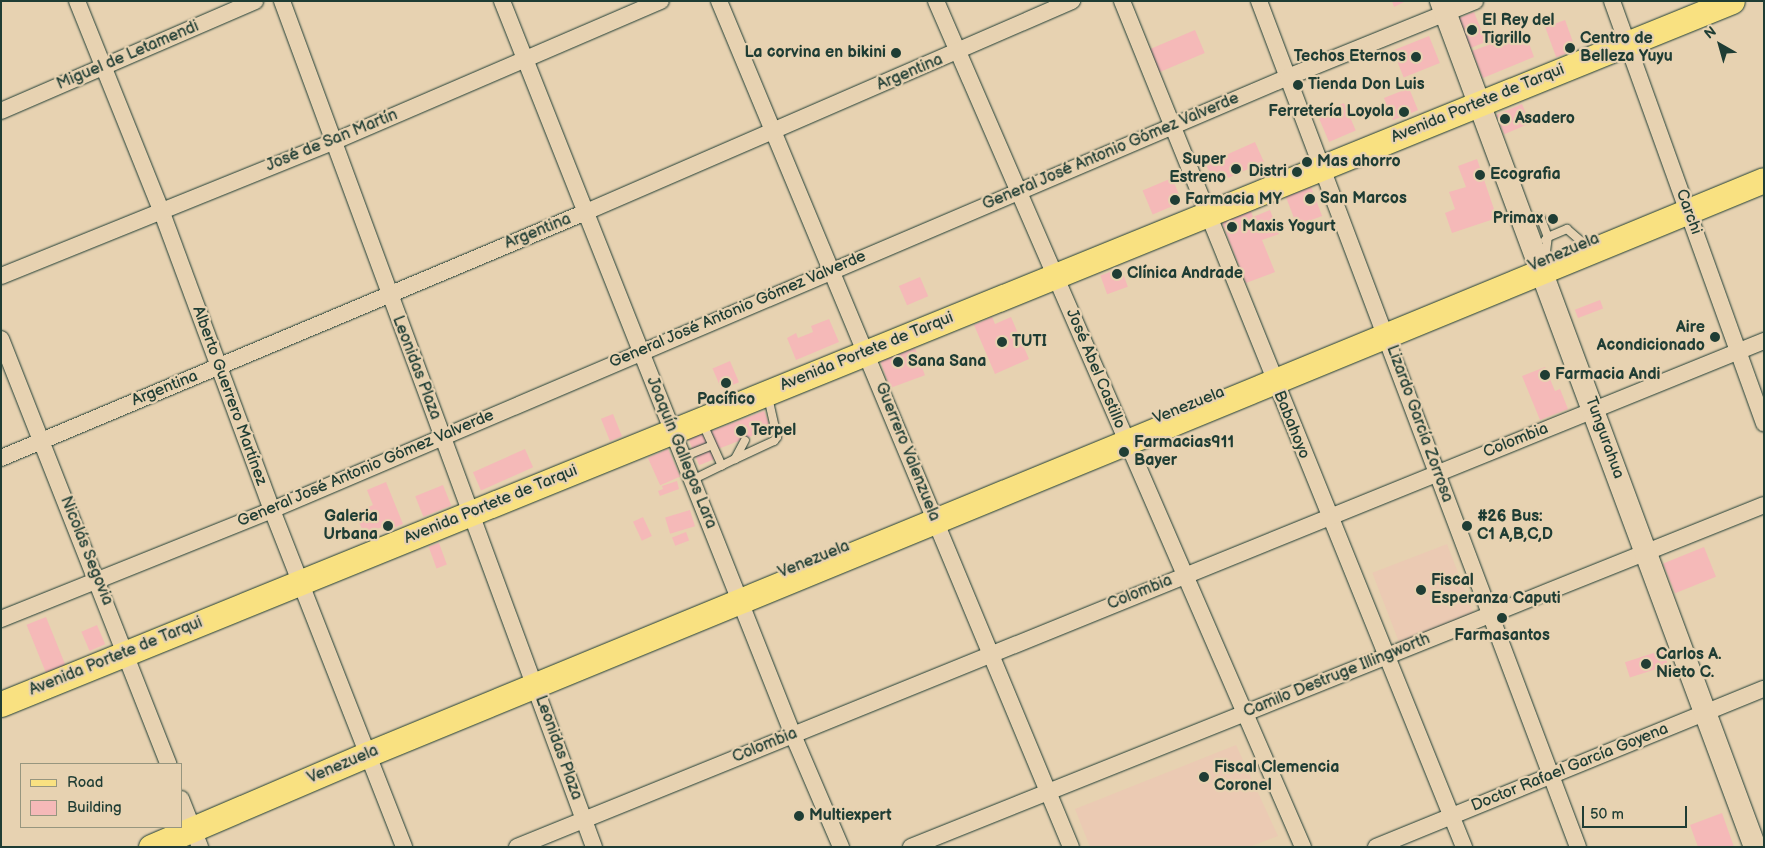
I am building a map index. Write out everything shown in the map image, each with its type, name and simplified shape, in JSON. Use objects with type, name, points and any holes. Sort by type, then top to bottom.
[{"type":"main road","name":"Avenida Portete de Tarqui","points":[[1,704],[673,431],[758,400],[866,353],[1732,1]]},
{"type":"main road","name":"Tungurahua","points":[[1443,7],[1521,218],[1542,259],[1593,410],[1755,847]]},
{"type":"main road","name":"Venezuela","points":[[151,847],[196,838],[332,770],[536,685],[737,594],[1384,331],[1542,259],[1588,247],[1692,202],[1764,180]]},
{"type":"street","name":"Alberto Guerrero Martínez","points":[[77,1],[160,210],[272,510],[404,847]]},
{"type":"street","name":"Miguel de Letamendi","points":[[1,111],[255,1]]},
{"type":"street","name":"Leonidas Plaza","points":[[282,1],[470,514],[536,685],[594,847]]},
{"type":"street","name":"Joaquín Gallegos Lara","points":[[502,1],[793,735],[841,847]]},
{"type":"street","name":"José de San Martín","points":[[1,276],[160,210],[333,142],[661,1]]},
{"type":"street","name":"Guerrero Valenzuela","points":[[719,1],[1071,847]]},
{"type":"street","name":"José Abel Castillo","points":[[936,1],[1183,575],[1303,847]]},
{"type":"street","name":"Argentina","points":[[1,458],[219,367],[388,293],[586,212],[1072,1]]},
{"type":"street","name":"Babahoyo","points":[[1122,1],[1328,517],[1464,847]]},
{"type":"street","name":"Lizardo García Zorrosa","points":[[1260,1],[1436,474],[1492,614],[1578,847]]},
{"type":"street","name":"General José Antonio Gómez Valverde","points":[[1,620],[272,510],[641,351],[1288,77],[1443,7],[1475,1]]},
{"type":"street","name":"Carchi","points":[[1612,1],[1627,44],[1692,202],[1738,351],[1764,423]]},
{"type":"street","name":"Nicolás Segovia","points":[[1,339],[168,763]]},
{"type":"street","name":"Colombia","points":[[517,847],[1183,575],[1764,341]]},
{"type":"street","name":"Camilo Destruge Illingworth","points":[[911,847],[1764,505]]},
{"type":"street","name":"Doctor Rafael García Goyena","points":[[1376,847],[1764,689]]},
{"type":"street","points":[[182,802],[196,838]]},
{"type":"lane","name":"Venezuela","points":[[1692,202],[1764,170]]},
{"type":"lane","points":[[1542,259],[1566,229],[1588,247]]},
{"type":"lane","points":[[692,480],[774,441],[777,437],[758,400]]},
{"type":"lane","points":[[701,420],[722,466]]},
{"type":"lane","name":"Venezuela","points":[[1068,456],[1124,438]]},
{"type":"lane","points":[[735,460],[745,440]]},
{"type":"lane","points":[[683,457],[712,445]]},
{"type":"lane","name":"Venezuela","points":[[536,685],[554,668],[645,630]]},
{"type":"shaded area","name":"Fiscal Esperanza Caputi","points":[[1447,544],[1474,614],[1399,643],[1372,573]]},
{"type":"shaded area","name":"Fiscal Clemencia Coronel","points":[[1236,745],[1278,836],[1249,847],[1090,847],[1075,809]]},
{"type":"building","points":[[1392,1],[1406,1],[1394,7]]},
{"type":"building","name":"El Rey del Tigrillo","points":[[1474,12],[1486,42],[1469,48],[1457,19]]},
{"type":"building","points":[[1565,20],[1576,50],[1556,57],[1545,27]]},
{"type":"building","points":[[1195,30],[1205,53],[1159,73],[1149,50]]},
{"type":"building","name":"Techos Eternos","points":[[1429,36],[1440,63],[1404,77],[1393,51]]},
{"type":"building","points":[[1510,37],[1512,44],[1527,38],[1534,57],[1483,78],[1472,51]]},
{"type":"building","points":[[1409,88],[1418,110],[1393,120],[1384,98]]},
{"type":"building","points":[[1344,103],[1356,131],[1329,142],[1317,114]]},
{"type":"building","points":[[1522,104],[1530,123],[1504,134],[1496,115]]},
{"type":"building","points":[[1255,142],[1264,162],[1215,184],[1206,164]]},
{"type":"building","points":[[1477,159],[1497,218],[1452,233],[1445,213],[1455,209],[1449,192],[1466,187],[1458,166]]},
{"type":"building","points":[[1172,178],[1182,202],[1153,214],[1143,191]]},
{"type":"building","points":[[1311,187],[1322,216],[1297,226],[1286,197]]},
{"type":"building","points":[[1270,210],[1279,234],[1262,240],[1275,272],[1246,283],[1222,222],[1251,211],[1253,217]]},
{"type":"building","points":[[1121,268],[1128,287],[1107,294],[1100,276]]},
{"type":"building","points":[[920,277],[928,296],[907,305],[899,286]]},
{"type":"building","points":[[1600,300],[1603,308],[1578,318],[1575,310]]},
{"type":"building","name":"TUTI","points":[[992,317],[995,324],[1011,317],[1029,359],[995,374],[974,325]]},
{"type":"building","points":[[829,319],[839,342],[796,360],[787,338],[796,333],[798,338],[813,332],[811,326]]},
{"type":"building","points":[[915,348],[925,375],[890,388],[880,361]]},
{"type":"building","points":[[730,361],[739,382],[721,390],[713,368]]},
{"type":"building","points":[[1545,367],[1555,391],[1560,389],[1568,409],[1540,420],[1522,376]]},
{"type":"building","name":"Terpel","points":[[764,411],[771,429],[717,450],[710,432]]},
{"type":"building","points":[[613,414],[622,436],[610,441],[601,419]]},
{"type":"building","name":"Terpel","points":[[704,432],[715,459],[699,465],[688,438]]},
{"type":"building","points":[[525,449],[533,467],[481,490],[473,472]]},
{"type":"building","points":[[668,449],[680,476],[660,485],[648,458]]},
{"type":"building","points":[[677,481],[679,489],[660,496],[658,491],[663,489],[662,486]]},
{"type":"building","points":[[386,482],[403,524],[384,532],[382,527],[364,534],[355,513],[373,505],[367,490]]},
{"type":"building","points":[[443,485],[451,505],[423,517],[415,496]]},
{"type":"building","points":[[690,510],[695,526],[670,534],[665,518]]},
{"type":"building","points":[[643,517],[652,536],[642,541],[633,522]]},
{"type":"building","points":[[686,532],[689,540],[675,546],[672,537]]},
{"type":"building","points":[[439,543],[447,565],[437,568],[429,547]]},
{"type":"building","points":[[1704,547],[1716,577],[1675,593],[1663,563]]},
{"type":"building","points":[[46,617],[65,665],[46,673],[27,625]]},
{"type":"building","points":[[97,625],[105,644],[90,651],[81,632]]},
{"type":"building","name":"Carlos A. Nieto C.","points":[[1663,650],[1668,665],[1630,678],[1625,662]]},
{"type":"building","points":[[1722,813],[1734,847],[1698,847],[1690,825]]},
{"type":"place","name":"El Rey del Tigrillo","points":[[1472,30]]},
{"type":"place","name":"Centro de Belleza Yuyu","points":[[1570,48]]},
{"type":"place","name":"La corvina en bikini","points":[[896,53]]},
{"type":"place","name":"Techos Eternos","points":[[1416,57]]},
{"type":"place","name":"Tienda Don Luis","points":[[1298,85]]},
{"type":"place","name":"Ferretería Loyola","points":[[1404,112]]},
{"type":"place","name":"Asadero","points":[[1505,119]]},
{"type":"place","name":"Mas ahorro","points":[[1307,162]]},
{"type":"place","name":"Super Estreno","points":[[1236,169]]},
{"type":"place","name":"Distri","points":[[1297,172]]},
{"type":"place","name":"Ecografia","points":[[1480,175]]},
{"type":"place","name":"San Marcos","points":[[1310,199]]},
{"type":"place","name":"Farmacia MY","points":[[1175,200]]},
{"type":"place","name":"Primax","points":[[1553,219]]},
{"type":"place","name":"Maxis Yogurt","points":[[1232,227]]},
{"type":"place","name":"Clínica Andrade","points":[[1117,274]]},
{"type":"place","name":"Aire Acondicionado","points":[[1715,337]]},
{"type":"place","name":"TUTI","points":[[1002,342]]},
{"type":"place","name":"Sana Sana","points":[[898,362]]},
{"type":"place","name":"Farmacia Andi","points":[[1545,375]]},
{"type":"place","name":"Pacífico","points":[[726,383]]},
{"type":"place","name":"Terpel","points":[[741,431]]},
{"type":"place","name":"Farmacias911 Bayer","points":[[1124,452]]},
{"type":"place","name":"Galeria Urbana","points":[[388,526]]},
{"type":"place","name":"#26 Bus: C1 A,B,C,D","points":[[1467,526]]},
{"type":"place","name":"Fiscal Esperanza Caputi","points":[[1421,590]]},
{"type":"place","name":"Farmasantos","points":[[1502,618]]},
{"type":"place","name":"Carlos A. Nieto C.","points":[[1646,664]]},
{"type":"place","name":"Fiscal Clemencia Coronel","points":[[1204,777]]},
{"type":"place","name":"Multiexpert","points":[[799,816]]}]
